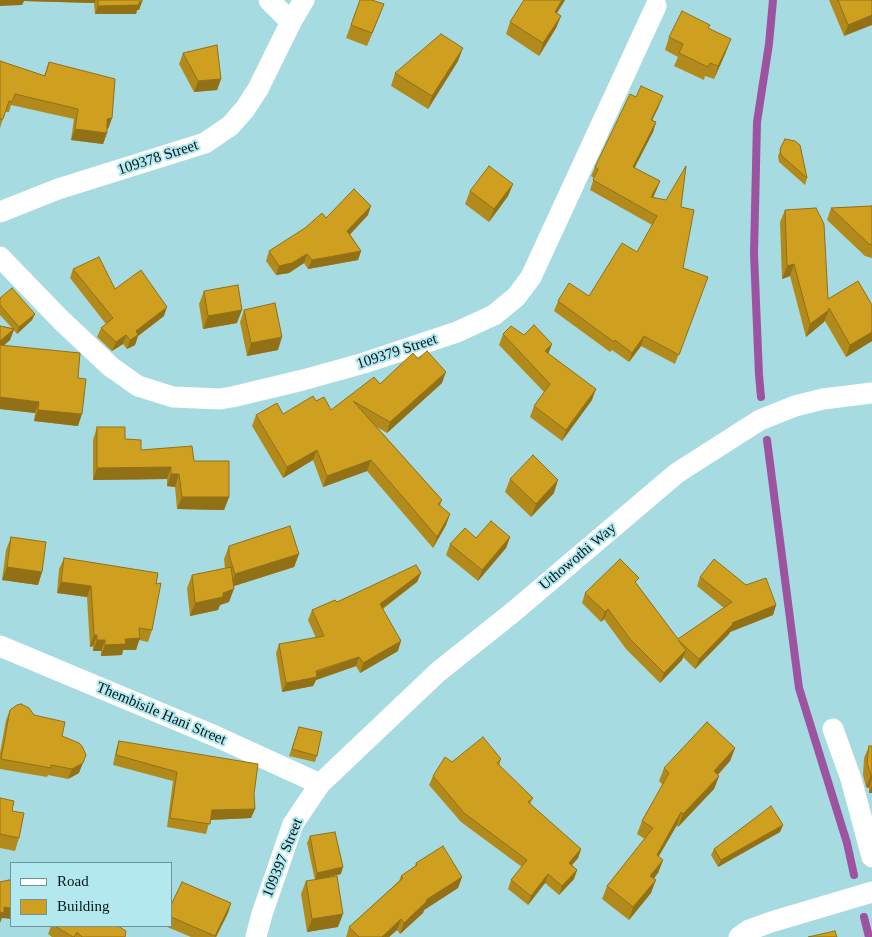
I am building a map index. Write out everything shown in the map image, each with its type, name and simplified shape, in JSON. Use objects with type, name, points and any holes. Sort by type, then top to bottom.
[{"type":"street","points":[[269,0],[291,22]]},
{"type":"street","name":"109378 Street","points":[[0,212],[58,190],[206,143],[230,126],[245,109],[258,90],[291,22],[304,0]]},
{"type":"street","name":"109379 Street","points":[[0,257],[62,321],[111,367],[138,386],[173,397],[220,399],[241,395],[355,365],[457,332],[494,315],[516,298],[531,277],[656,6]]},
{"type":"street","name":"Uthowothi Way","points":[[320,784],[438,672],[512,613],[677,473],[760,420],[795,406],[824,399],[872,393]]},
{"type":"street","name":"Thembisile Hani Street","points":[[0,646],[215,736],[320,784]]},
{"type":"street","points":[[833,729],[850,779],[872,857]]},
{"type":"street","name":"109397 Street","points":[[256,937],[293,824],[320,784]]},
{"type":"street","points":[[739,937],[750,930],[771,922],[872,892]]},
{"type":"building","points":[[98,0],[142,0],[142,2],[139,2],[139,5],[98,6]]},
{"type":"building","points":[[360,0],[372,0],[384,4],[372,33],[351,25]]},
{"type":"building","points":[[524,0],[562,0],[555,12],[561,16],[543,43],[510,22]]},
{"type":"building","points":[[838,0],[872,0],[872,15],[848,25]]},
{"type":"building","points":[[682,11],[710,25],[708,28],[731,39],[718,66],[710,63],[708,67],[679,53],[683,44],[669,37]]},
{"type":"building","points":[[441,34],[463,48],[432,96],[395,73]]},
{"type":"building","points":[[217,45],[221,79],[198,81],[183,53]]},
{"type":"building","points":[[0,61],[45,76],[49,62],[115,79],[112,118],[107,119],[107,133],[75,129],[78,109],[15,94],[12,102],[9,101],[3,119],[0,119]]},
{"type":"building","points":[[641,86],[663,96],[651,120],[656,122],[633,167],[660,181],[651,197],[666,200],[686,166],[681,207],[694,210],[683,268],[708,277],[679,355],[644,336],[632,353],[558,301],[569,283],[589,296],[622,243],[637,252],[657,216],[593,180],[598,169],[595,167],[630,94],[636,97]]},
{"type":"building","points":[[785,139],[795,141],[800,145],[807,178],[781,155],[780,149]]},
{"type":"building","points":[[489,166],[513,184],[494,209],[470,191]]},
{"type":"building","points":[[354,189],[371,206],[347,231],[361,251],[312,260],[307,254],[292,263],[279,266],[269,251],[305,228],[322,213],[326,218]]},
{"type":"building","points":[[872,206],[872,245],[831,208]]},
{"type":"building","points":[[816,208],[824,224],[828,299],[858,281],[872,305],[872,332],[850,345],[829,308],[829,310],[810,324],[794,264],[787,266],[785,210]]},
{"type":"building","points":[[99,257],[115,289],[141,270],[167,307],[136,331],[138,335],[130,340],[126,335],[116,342],[101,328],[113,318],[73,269]]},
{"type":"building","points":[[238,285],[242,310],[208,316],[204,291]]},
{"type":"building","points":[[12,288],[35,314],[19,327],[0,305],[0,298]]},
{"type":"building","points":[[275,303],[282,337],[251,343],[244,310]]},
{"type":"building","points":[[534,325],[552,344],[545,351],[596,389],[566,430],[534,406],[550,384],[503,334],[511,326],[524,335]]},
{"type":"building","points":[[0,326],[14,329],[0,341]]},
{"type":"building","points":[[0,345],[80,353],[78,378],[86,379],[82,414],[38,410],[39,402],[0,397]]},
{"type":"building","points":[[427,351],[446,372],[390,422],[353,401],[442,500],[438,504],[450,514],[437,537],[371,460],[327,476],[317,450],[287,467],[256,415],[277,403],[283,414],[313,396],[316,401],[324,397],[331,410],[374,377],[380,384],[413,353],[418,359]]},
{"type":"building","points":[[97,427],[125,427],[125,439],[141,440],[141,450],[192,446],[194,461],[229,461],[229,497],[182,497],[179,474],[171,474],[171,467],[97,468]]},
{"type":"building","points":[[533,455],[558,480],[536,504],[510,479]]},
{"type":"building","points":[[491,521],[510,537],[482,570],[450,544],[465,528],[476,538]]},
{"type":"building","points":[[290,526],[299,554],[235,574],[229,555],[229,546]]},
{"type":"building","points":[[11,537],[46,542],[42,572],[7,567]]},
{"type":"building","points":[[64,558],[158,573],[156,584],[161,583],[152,630],[139,628],[140,638],[125,639],[126,644],[105,645],[105,640],[97,640],[97,635],[94,635],[91,586],[61,582]]},
{"type":"building","points":[[620,559],[639,578],[635,582],[678,639],[732,602],[700,577],[714,559],[746,585],[766,578],[776,605],[732,623],[699,659],[678,640],[686,650],[664,673],[630,639],[608,609],[605,612],[585,593]]},
{"type":"building","points":[[416,565],[421,573],[380,604],[401,641],[363,663],[359,657],[316,671],[317,677],[286,683],[279,644],[324,636],[312,610],[335,600],[337,602]]},
{"type":"building","points":[[231,567],[234,589],[223,593],[223,597],[195,603],[192,575]]},
{"type":"building","points":[[21,704],[29,708],[34,715],[65,722],[62,736],[82,746],[86,755],[83,763],[72,769],[51,765],[51,768],[1,759],[10,710]]},
{"type":"building","points":[[707,722],[735,748],[714,771],[719,776],[683,814],[681,812],[657,855],[663,860],[650,876],[656,880],[633,907],[607,886],[653,828],[642,821],[669,773],[664,768]]},
{"type":"building","points":[[299,727],[322,732],[317,756],[292,749]]},
{"type":"building","points":[[483,737],[501,759],[497,763],[533,798],[528,802],[581,849],[569,863],[577,870],[562,886],[548,874],[531,896],[511,880],[527,860],[464,813],[433,776],[445,757],[452,762]]},
{"type":"building","points":[[119,741],[258,764],[254,794],[255,809],[212,810],[210,824],[170,818],[177,772],[116,755]]},
{"type":"building","points":[[869,746],[872,746],[872,775],[867,763]]},
{"type":"building","points":[[0,798],[14,801],[12,811],[24,813],[19,838],[0,834]]},
{"type":"building","points":[[771,806],[783,825],[721,860],[714,849]]},
{"type":"building","points":[[335,832],[343,867],[317,873],[310,836]]},
{"type":"building","points":[[443,846],[462,877],[426,900],[404,923],[401,919],[382,937],[359,937],[349,927],[403,878],[401,876],[417,865],[416,863]]},
{"type":"building","points":[[337,876],[343,914],[312,919],[306,881]]},
{"type":"building","points":[[10,880],[10,908],[4,907],[4,913],[0,912],[0,882]]},
{"type":"building","points":[[182,882],[231,903],[215,936],[172,917],[172,903]]},
{"type":"building","points":[[57,927],[120,927],[126,931],[125,937],[82,937],[77,932],[73,937]]},
{"type":"building","points":[[835,931],[837,937],[808,937]]},
{"type":"waterway","points":[[761,397],[754,254],[757,122],[769,44],[773,0]]},
{"type":"waterway","points":[[767,440],[799,688],[847,843],[854,875]]},
{"type":"waterway","points":[[864,917],[869,937]]}]
